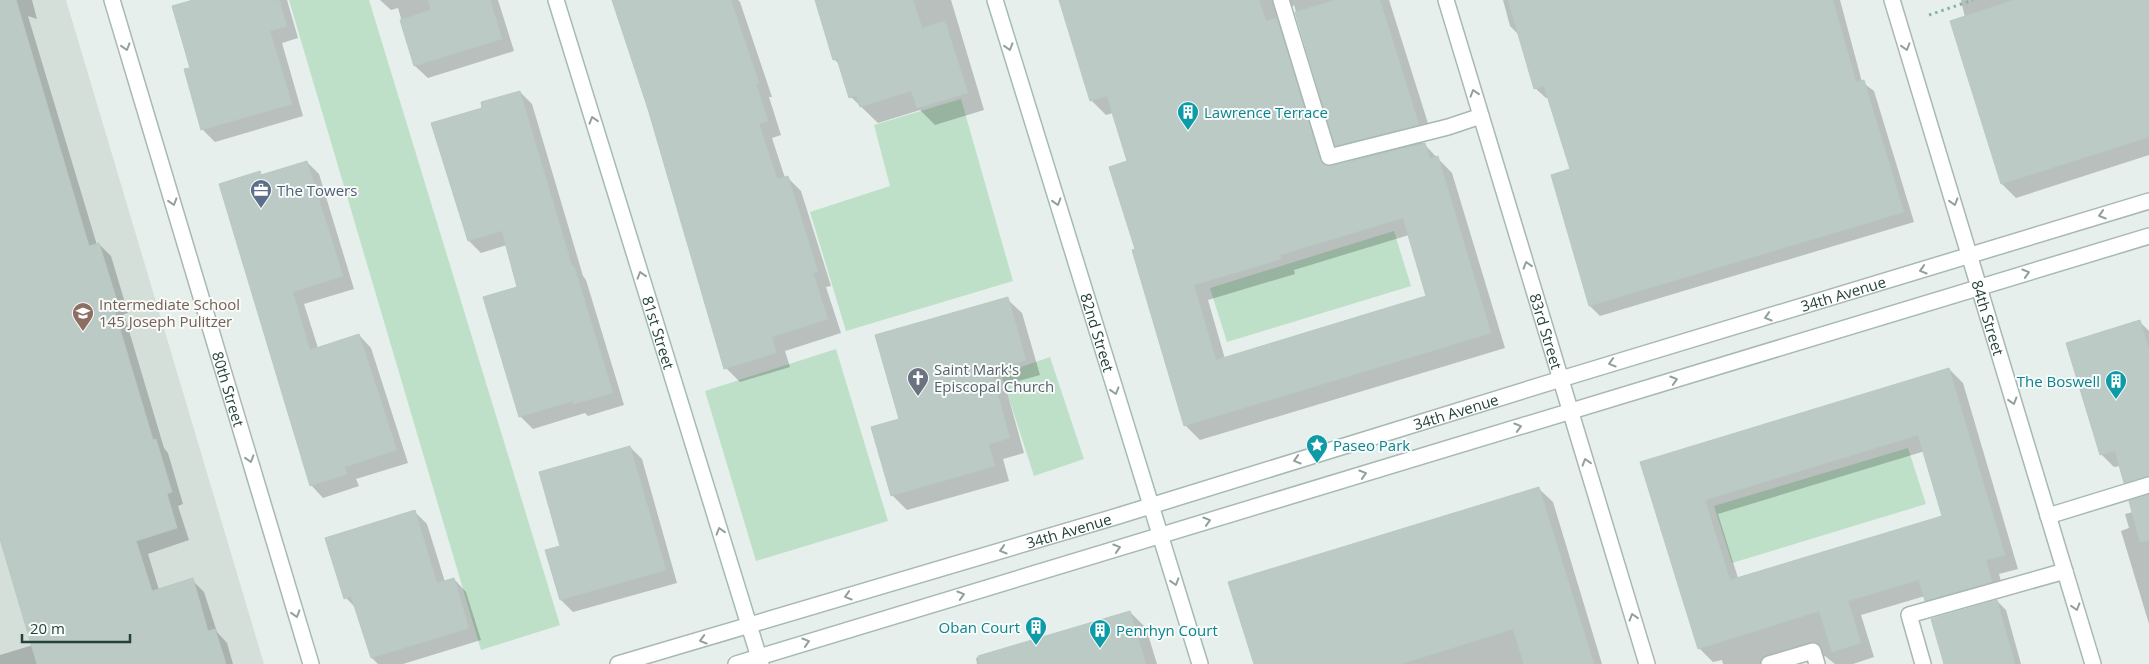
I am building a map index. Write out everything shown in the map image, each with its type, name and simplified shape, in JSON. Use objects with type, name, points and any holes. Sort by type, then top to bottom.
[{"type":"street","name":"80th Street","points":[[112,0],[311,664]]},
{"type":"street","name":"81st Street","points":[[556,0],[760,660]]},
{"type":"street","name":"82nd Street","points":[[995,0],[1200,664]]},
{"type":"street","points":[[1281,0],[1329,157],[1448,127],[1481,116]]},
{"type":"street","name":"83rd Street","points":[[1446,0],[1572,411],[1647,664]]},
{"type":"street","name":"84th Street","points":[[1892,0],[2093,664]]},
{"type":"street","name":"34th Avenue","points":[[618,664],[1151,506],[1561,379],[2149,201]]},
{"type":"street","points":[[736,664],[760,660],[1160,535],[2149,236]]},
{"type":"street","points":[[2048,516],[2149,485]]},
{"type":"street","points":[[1923,664],[1909,616],[2065,571]]},
{"type":"street","points":[[1769,664],[1813,651],[1817,664]]},
{"type":"path","points":[[1929,15],[1974,0]]},
{"type":"shaded area","name":"Intermediate School 145 Joseph Pulitzer","points":[[0,0],[66,0],[264,664],[0,664]]},
{"type":"green space","points":[[289,0],[369,0],[560,625],[481,650]]},
{"type":"green space","points":[[961,99],[1013,281],[846,331],[810,212],[890,186],[874,125]]},
{"type":"green space","points":[[1394,231],[1411,286],[1227,342],[1210,288]]},
{"type":"green space","points":[[836,349],[888,521],[756,561],[705,391]]},
{"type":"green space","points":[[1050,357],[1084,459],[1034,476],[1001,374]]},
{"type":"green space","points":[[1908,448],[1926,504],[1732,563],[1714,506]]},
{"type":"building","name":"Intermediate School 145 Joseph Pulitzer","points":[[0,0],[16,0],[89,246],[99,243],[117,301],[112,302],[153,440],[156,439],[172,492],[167,494],[177,528],[136,541],[152,591],[193,578],[208,631],[215,629],[226,664],[37,664],[0,539]]},
{"type":"building","points":[[193,0],[279,0],[287,26],[270,31],[292,104],[201,130],[184,69],[190,68],[172,6]]},
{"type":"building","points":[[428,0],[490,0],[502,39],[414,66],[400,20],[431,10]]},
{"type":"building","points":[[612,0],[731,0],[759,83],[756,84],[768,121],[759,124],[777,179],[788,176],[818,272],[813,273],[828,319],[772,337],[776,353],[724,369],[648,109]]},
{"type":"building","points":[[815,0],[913,0],[922,28],[945,21],[968,93],[917,108],[911,91],[860,107],[856,96],[849,98],[837,59],[833,60]]},
{"type":"building","points":[[1059,0],[1259,0],[1266,21],[1277,18],[1323,164],[1331,166],[1425,143],[1430,159],[1438,156],[1491,333],[1184,426],[1132,250],[1135,249],[1109,167],[1127,161],[1107,96],[1090,101]],"holes":[[[1403,218],[1426,296],[1216,360],[1194,285],[1281,259],[1280,255]]]},
{"type":"building","points":[[1336,0],[1380,0],[1419,125],[1335,146],[1295,12]]},
{"type":"building","points":[[1508,0],[1833,0],[1856,82],[1864,80],[1904,212],[1589,306],[1551,175],[1570,169],[1544,86],[1534,89]]},
{"type":"building","points":[[2014,0],[2149,0],[2149,137],[2001,184],[1950,21]]},
{"type":"building","points":[[520,91],[572,266],[574,266],[613,393],[574,404],[573,401],[519,417],[483,297],[517,287],[502,231],[468,241],[431,123],[482,108],[481,102]]},
{"type":"building","points":[[307,161],[343,276],[293,292],[310,350],[359,334],[397,450],[345,467],[347,474],[310,486],[219,184],[260,171],[261,175]]},
{"type":"building","name":"Saint Mark's Episcopal Church","points":[[1008,297],[1026,360],[991,370],[1010,438],[989,444],[995,466],[891,496],[871,427],[899,419],[875,335]]},
{"type":"building","name":"The Boswell","points":[[2140,320],[2149,349],[2149,476],[2124,483],[2115,451],[2100,455],[2066,343]]},
{"type":"building","points":[[1949,368],[2005,555],[1986,560],[1992,582],[1925,601],[1919,580],[1848,601],[1861,643],[1832,652],[1819,611],[1698,649],[1640,462]],"holes":[[[1918,435],[1942,516],[1730,580],[1705,500]]]},
{"type":"building","points":[[630,446],[666,570],[560,600],[545,550],[560,546],[539,472]]},
{"type":"building","points":[[1539,487],[1594,664],[1524,664],[1513,629],[1401,664],[1254,664],[1228,582]]},
{"type":"building","points":[[2149,495],[2149,541],[2140,542],[2129,501]]},
{"type":"building","points":[[415,510],[437,583],[454,578],[469,628],[371,658],[351,596],[344,599],[325,538]]},
{"type":"building","points":[[1997,600],[2015,664],[1944,664],[1931,619]]},
{"type":"building","name":"Penrhyn Court","points":[[1130,611],[1146,664],[979,664],[978,656]]},
{"type":"place","name":"Lawrence Terrace","points":[[1188,131]]},
{"type":"place","name":"The Towers","points":[[261,209]]},
{"type":"place","name":"Intermediate School 145 Joseph Pulitzer","points":[[83,332]]},
{"type":"place","name":"Saint Mark's Episcopal Church","points":[[918,397]]},
{"type":"place","name":"The Boswell","points":[[2116,400]]},
{"type":"place","name":"Paseo Park","points":[[1317,464]]},
{"type":"place","name":"Oban Court","points":[[1036,646]]},
{"type":"place","name":"Penrhyn Court","points":[[1100,649]]}]
